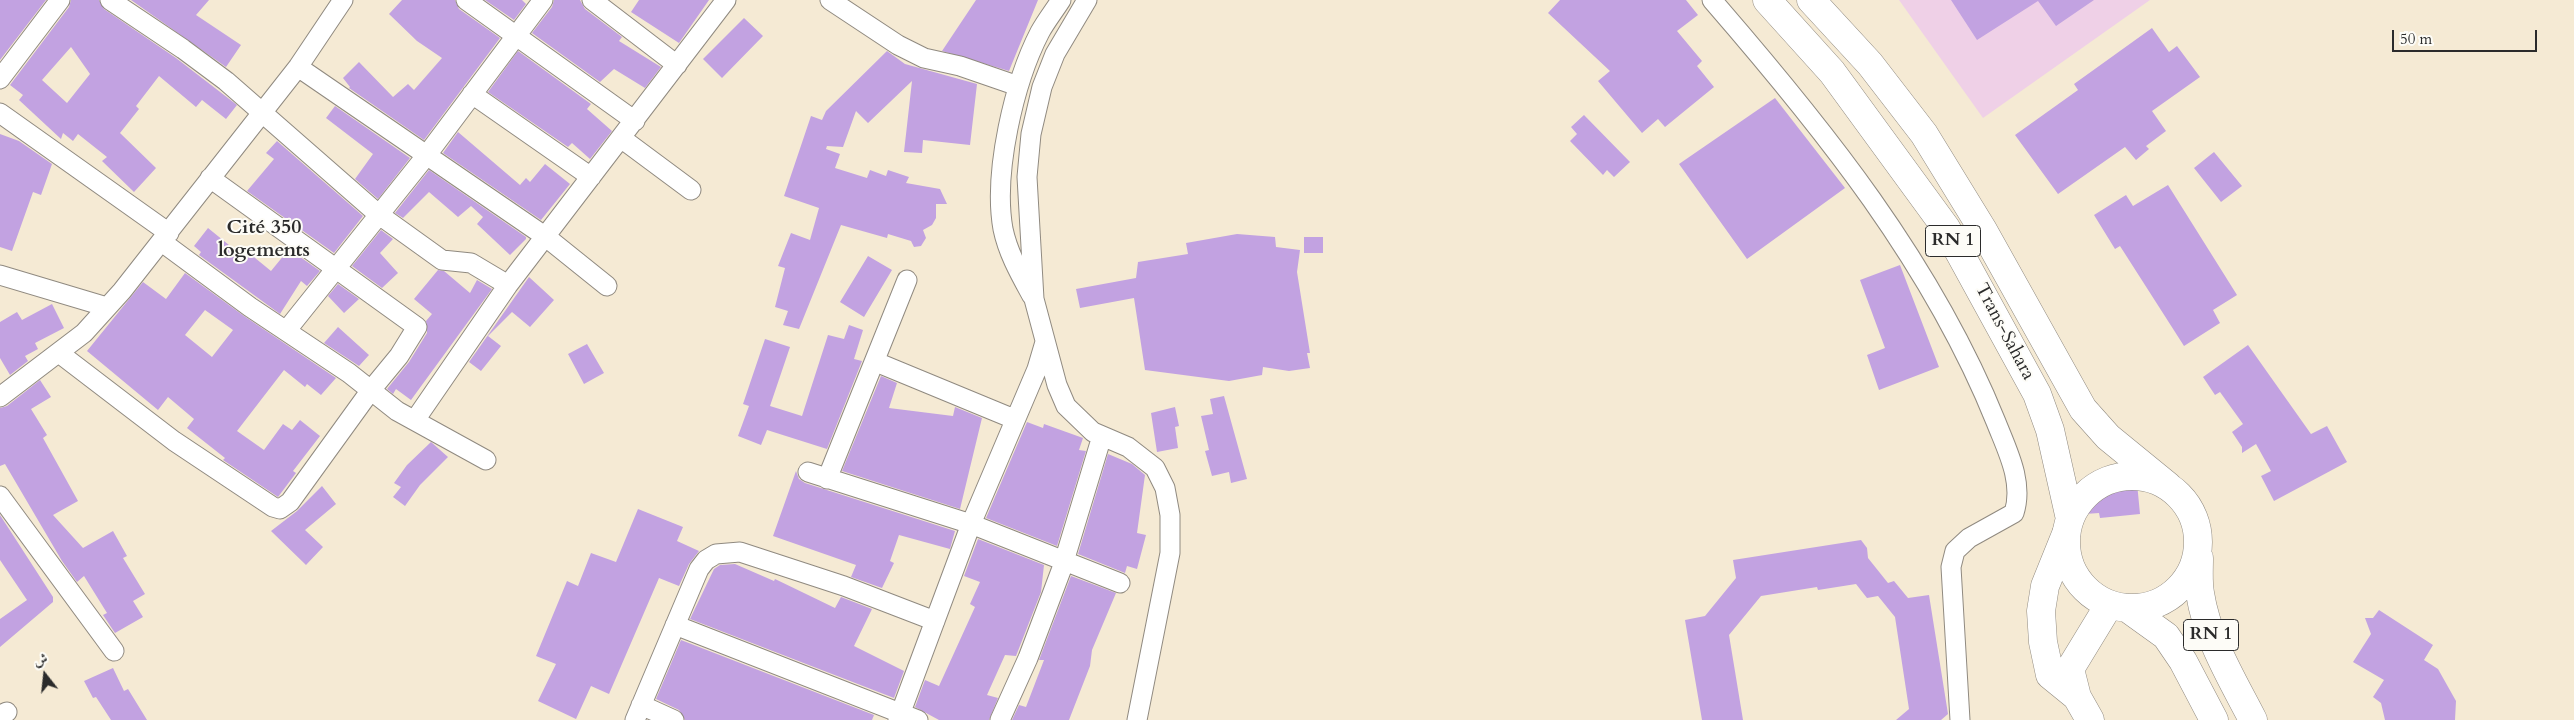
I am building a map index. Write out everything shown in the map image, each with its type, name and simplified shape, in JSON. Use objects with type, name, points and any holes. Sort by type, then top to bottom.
[{"type":"main road","name":"Trans-Sahara","points":[[1767,0],[1832,72],[1946,228],[2037,394],[2050,430],[2068,527]]},
{"type":"main road","name":"Trans-Sahara","points":[[1810,0],[1870,64],[1924,134],[1983,230],[2084,409],[2108,437],[2168,486]]},
{"type":"main road","points":[[2068,527],[2066,550],[2070,568],[2080,583],[2093,596],[2118,606],[2149,606],[2169,598],[2185,582],[2196,564],[2199,542],[2196,520],[2185,500],[2168,486],[2150,478],[2130,475],[2111,479],[2093,488],[2079,502],[2068,527],[2044,586],[2041,611],[2043,642],[2050,675],[2084,709]]},
{"type":"main road","name":"RN 1","points":[[2199,542],[2199,591],[2206,624],[2253,720]]},
{"type":"main road","points":[[2084,709],[2070,669],[2118,606]]},
{"type":"main road","name":"RN 1","points":[[2118,606],[2166,636],[2214,720]]},
{"type":"street","points":[[0,79],[60,0]]},
{"type":"street","points":[[110,0],[183,49],[261,112],[378,214],[442,260],[471,263],[508,285]]},
{"type":"street","points":[[0,397],[84,333],[107,307],[165,238],[261,112],[298,67],[343,0]]},
{"type":"street","points":[[466,0],[635,121]]},
{"type":"street","points":[[286,331],[426,156],[543,0]]},
{"type":"street","points":[[592,0],[676,65]]},
{"type":"street","points":[[415,420],[508,285],[726,0]]},
{"type":"street","points":[[830,0],[851,6],[898,45],[924,58],[969,68],[1018,86]]},
{"type":"street","points":[[1034,299],[1011,257],[1003,228],[1001,185],[1008,132],[1018,86],[1040,32],[1061,0]]},
{"type":"street","points":[[1087,0],[1055,54],[1042,87],[1031,134],[1027,176],[1034,299],[1057,385],[1066,406],[1081,422],[1102,436],[1128,447],[1155,468],[1165,488],[1170,515],[1170,553],[1137,720]]},
{"type":"street","points":[[1712,0],[1808,114],[1881,214],[1931,289],[1985,397],[2012,462],[2018,502],[2014,513],[1969,538],[1954,552],[1951,567],[1960,720]]},
{"type":"street","points":[[298,67],[546,237],[607,286]]},
{"type":"street","points":[[472,94],[591,177]]},
{"type":"street","points":[[0,113],[286,331],[350,373],[397,411],[486,460]]},
{"type":"street","points":[[621,138],[691,190]]},
{"type":"street","points":[[59,352],[174,441],[273,508],[280,509],[290,502],[370,390],[399,356],[417,327],[210,178]]},
{"type":"street","points":[[0,275],[107,307]]},
{"type":"street","points":[[827,479],[908,280]]},
{"type":"street","points":[[899,716],[971,524],[1014,419],[1037,369],[1045,342]]},
{"type":"street","points":[[876,362],[1014,419]]},
{"type":"street","points":[[1000,720],[1028,658],[1065,560],[1102,436]]},
{"type":"street","points":[[808,472],[971,524],[1120,583]]},
{"type":"street","points":[[0,496],[114,651]]},
{"type":"street","points":[[674,720],[638,713],[699,569],[706,560],[726,552],[740,552],[768,561],[935,621]]},
{"type":"street","points":[[675,625],[899,716],[918,720]]},
{"type":"shaded area","points":[[1899,0],[2150,0],[1983,118]]},
{"type":"building","points":[[0,0],[46,0],[0,60]]},
{"type":"building","points":[[71,0],[99,0],[104,9],[176,58],[237,105],[226,119],[202,100],[196,107],[159,76],[136,106],[139,109],[120,133],[156,168],[134,192],[102,161],[107,157],[78,134],[73,141],[63,133],[61,139],[19,100],[23,95],[10,85],[69,7]],"holes":[[[71,47],[90,74],[67,103],[42,80]]]},
{"type":"building","points":[[131,0],[209,0],[196,15],[241,45],[226,67]]},
{"type":"building","points":[[402,0],[455,0],[459,9],[500,38],[424,140],[349,88],[343,78],[359,62],[393,97],[408,84],[414,90],[442,58],[417,41],[389,14]]},
{"type":"building","points":[[485,0],[522,0],[526,4],[514,20]]},
{"type":"building","points":[[554,0],[580,0],[585,9],[622,37],[619,41],[661,67],[645,88],[614,69],[600,82],[532,33],[552,7]]},
{"type":"building","points":[[639,0],[709,0],[679,43],[631,12]]},
{"type":"building","points":[[976,0],[1038,0],[1009,71],[942,51]]},
{"type":"building","points":[[1560,0],[1686,0],[1698,15],[1677,31],[1702,61],[1697,66],[1714,87],[1665,127],[1658,119],[1642,133],[1598,81],[1610,71],[1548,13]]},
{"type":"building","points":[[1951,0],[2094,0],[2056,26],[2038,1],[1977,40]]},
{"type":"building","points":[[744,18],[763,36],[722,78],[703,59]]},
{"type":"building","points":[[2152,28],[2169,52],[2177,46],[2200,77],[2152,111],[2166,131],[2146,146],[2149,149],[2136,160],[2125,147],[2058,194],[2015,135],[2078,90],[2074,84]]},
{"type":"building","points":[[518,51],[591,104],[587,109],[612,131],[590,159],[572,143],[568,147],[488,92]]},
{"type":"building","points":[[887,51],[905,64],[977,84],[970,145],[923,140],[922,153],[904,152],[912,81],[868,123],[856,111],[843,147],[827,146],[826,149],[840,154],[835,168],[867,178],[870,170],[886,176],[888,170],[909,177],[906,183],[940,189],[947,204],[936,204],[936,218],[932,225],[923,230],[926,238],[921,246],[914,247],[911,241],[888,234],[887,238],[841,225],[799,329],[783,325],[788,311],[775,307],[785,268],[778,266],[791,233],[810,240],[819,208],[784,196],[811,116],[822,120],[826,111]]},
{"type":"building","points":[[1775,98],[1845,188],[1747,259],[1679,164]]},
{"type":"building","points":[[335,106],[410,158],[378,199],[355,179],[373,154],[326,118]]},
{"type":"building","points":[[1584,115],[1630,162],[1614,177],[1607,170],[1603,175],[1570,141],[1577,134],[1571,127]]},
{"type":"building","points":[[458,132],[520,185],[526,178],[530,182],[545,164],[570,184],[541,220],[443,153]]},
{"type":"building","points":[[0,134],[19,141],[52,164],[41,195],[33,192],[12,251],[0,247]]},
{"type":"building","points":[[277,141],[363,216],[334,253],[247,191],[274,159],[266,153]]},
{"type":"building","points":[[2214,152],[2242,186],[2221,202],[2194,168]]},
{"type":"building","points":[[429,170],[526,237],[526,239],[510,255],[477,224],[483,217],[471,206],[458,217],[429,192],[403,218],[395,213]]},
{"type":"building","points":[[2168,185],[2237,295],[2213,310],[2220,323],[2184,346],[2120,246],[2115,249],[2094,215],[2126,195],[2133,206]]},
{"type":"building","points":[[208,228],[245,258],[249,253],[271,271],[289,249],[320,271],[307,286],[301,281],[280,314],[199,255],[201,252],[194,246]]},
{"type":"building","points":[[381,230],[393,239],[380,253],[398,273],[382,288],[352,266]]},
{"type":"building","points":[[1237,234],[1275,237],[1276,247],[1300,250],[1297,272],[1310,353],[1307,353],[1310,368],[1289,371],[1263,367],[1262,375],[1229,381],[1145,370],[1134,298],[1080,308],[1076,289],[1136,278],[1138,262],[1188,254],[1186,243]]},
{"type":"building","points":[[1304,237],[1323,237],[1323,253],[1304,253]]},
{"type":"building","points":[[868,256],[892,270],[864,317],[840,302]]},
{"type":"building","points":[[1900,265],[1939,367],[1879,390],[1867,355],[1885,348],[1860,280]]},
{"type":"building","points":[[438,270],[444,271],[470,293],[477,280],[492,289],[411,400],[396,389],[393,394],[387,389],[409,362],[427,333],[426,321],[432,314],[414,299]]},
{"type":"building","points":[[185,273],[244,316],[336,378],[321,395],[307,384],[305,387],[284,370],[237,431],[264,450],[283,424],[292,430],[300,420],[320,436],[293,471],[296,473],[278,497],[223,460],[225,458],[187,428],[194,419],[168,397],[158,410],[87,351],[143,282],[166,299]],"holes":[[[205,310],[233,330],[212,357],[185,335]]]},
{"type":"building","points":[[529,277],[554,300],[530,327],[512,312],[488,336],[501,346],[481,371],[469,362]]},
{"type":"building","points":[[338,284],[359,299],[344,313],[328,296]]},
{"type":"building","points":[[52,304],[64,328],[35,343],[38,349],[25,356],[28,361],[10,375],[0,358],[0,322],[17,312],[22,320]]},
{"type":"building","points":[[849,325],[863,330],[854,359],[862,361],[827,449],[767,430],[761,445],[738,436],[749,406],[743,404],[765,339],[790,347],[770,406],[802,416],[828,335],[844,339]]},
{"type":"building","points":[[338,327],[369,355],[359,366],[324,343]]},
{"type":"building","points":[[587,344],[604,373],[584,384],[568,354]]},
{"type":"building","points":[[2248,345],[2311,434],[2327,426],[2347,462],[2274,501],[2261,476],[2271,471],[2256,444],[2242,453],[2242,447],[2232,432],[2243,424],[2220,392],[2215,395],[2203,377]]},
{"type":"building","points":[[881,376],[897,383],[889,408],[953,416],[955,407],[982,418],[960,509],[842,471]]},
{"type":"building","points":[[40,380],[51,397],[31,409],[47,435],[43,438],[78,501],[53,515],[83,548],[113,531],[127,556],[123,558],[145,594],[133,601],[143,617],[115,633],[103,615],[107,613],[84,576],[77,582],[62,561],[5,464],[0,466],[0,408],[7,406]]},
{"type":"building","points":[[1224,396],[1247,479],[1231,483],[1229,472],[1212,476],[1205,451],[1209,450],[1201,416],[1213,414],[1210,399]]},
{"type":"building","points":[[1175,407],[1179,426],[1175,427],[1178,448],[1157,452],[1151,413]]},
{"type":"building","points":[[1027,422],[1043,428],[1044,424],[1083,438],[1079,450],[1086,451],[1057,546],[986,518]]},
{"type":"building","points":[[431,442],[448,457],[420,485],[405,506],[393,497],[401,487],[394,483],[407,465]]},
{"type":"building","points":[[1108,454],[1132,464],[1145,475],[1137,533],[1146,535],[1137,569],[1127,566],[1125,573],[1078,554]]},
{"type":"building","points":[[796,471],[799,479],[805,483],[955,531],[950,549],[899,535],[890,561],[894,563],[882,588],[851,577],[856,565],[773,536]]},
{"type":"building","points":[[2137,483],[2140,514],[2100,518],[2099,513],[2085,514],[2079,488]]},
{"type":"building","points":[[322,486],[336,504],[305,530],[323,547],[306,565],[271,531],[297,511]]},
{"type":"building","points":[[638,509],[683,527],[677,541],[699,551],[689,564],[679,586],[659,578],[609,694],[591,686],[576,719],[538,701],[556,664],[536,656],[567,581],[578,586],[591,553],[616,562]]},
{"type":"building","points":[[0,515],[53,597],[53,602],[0,647],[0,619],[27,600],[0,560]]},
{"type":"building","points":[[978,539],[1044,565],[1041,592],[1016,656],[1005,655],[987,695],[998,698],[989,720],[939,720],[915,707],[925,680],[939,686],[975,607],[970,604],[980,582],[964,576]]},
{"type":"building","points":[[1861,540],[1867,548],[1868,558],[1888,583],[1894,581],[1908,598],[1929,595],[1948,714],[1941,720],[1896,720],[1909,709],[1895,617],[1878,596],[1867,598],[1856,584],[1818,590],[1817,587],[1761,596],[1729,635],[1743,720],[1702,720],[1685,620],[1705,616],[1736,578],[1733,560]]},
{"type":"building","points":[[735,564],[774,581],[775,579],[835,608],[841,597],[872,609],[854,646],[904,671],[894,698],[690,619],[714,569],[720,565]]},
{"type":"building","points":[[1071,576],[1116,593],[1092,650],[1090,666],[1069,720],[1012,720],[1019,705],[1026,707],[1044,660],[1039,660]]},
{"type":"building","points":[[2379,610],[2433,645],[2424,660],[2438,669],[2456,701],[2455,720],[2385,720],[2381,703],[2373,697],[2384,680],[2353,662],[2371,634],[2365,618],[2373,618]]},
{"type":"building","points":[[681,640],[874,715],[872,720],[685,720],[679,710],[656,699]]},
{"type":"building","points":[[113,668],[124,691],[128,689],[147,720],[111,720],[96,697],[93,698],[84,681]]},
{"type":"district","name":"Cité 350 logements","points":[[264,240]]}]
